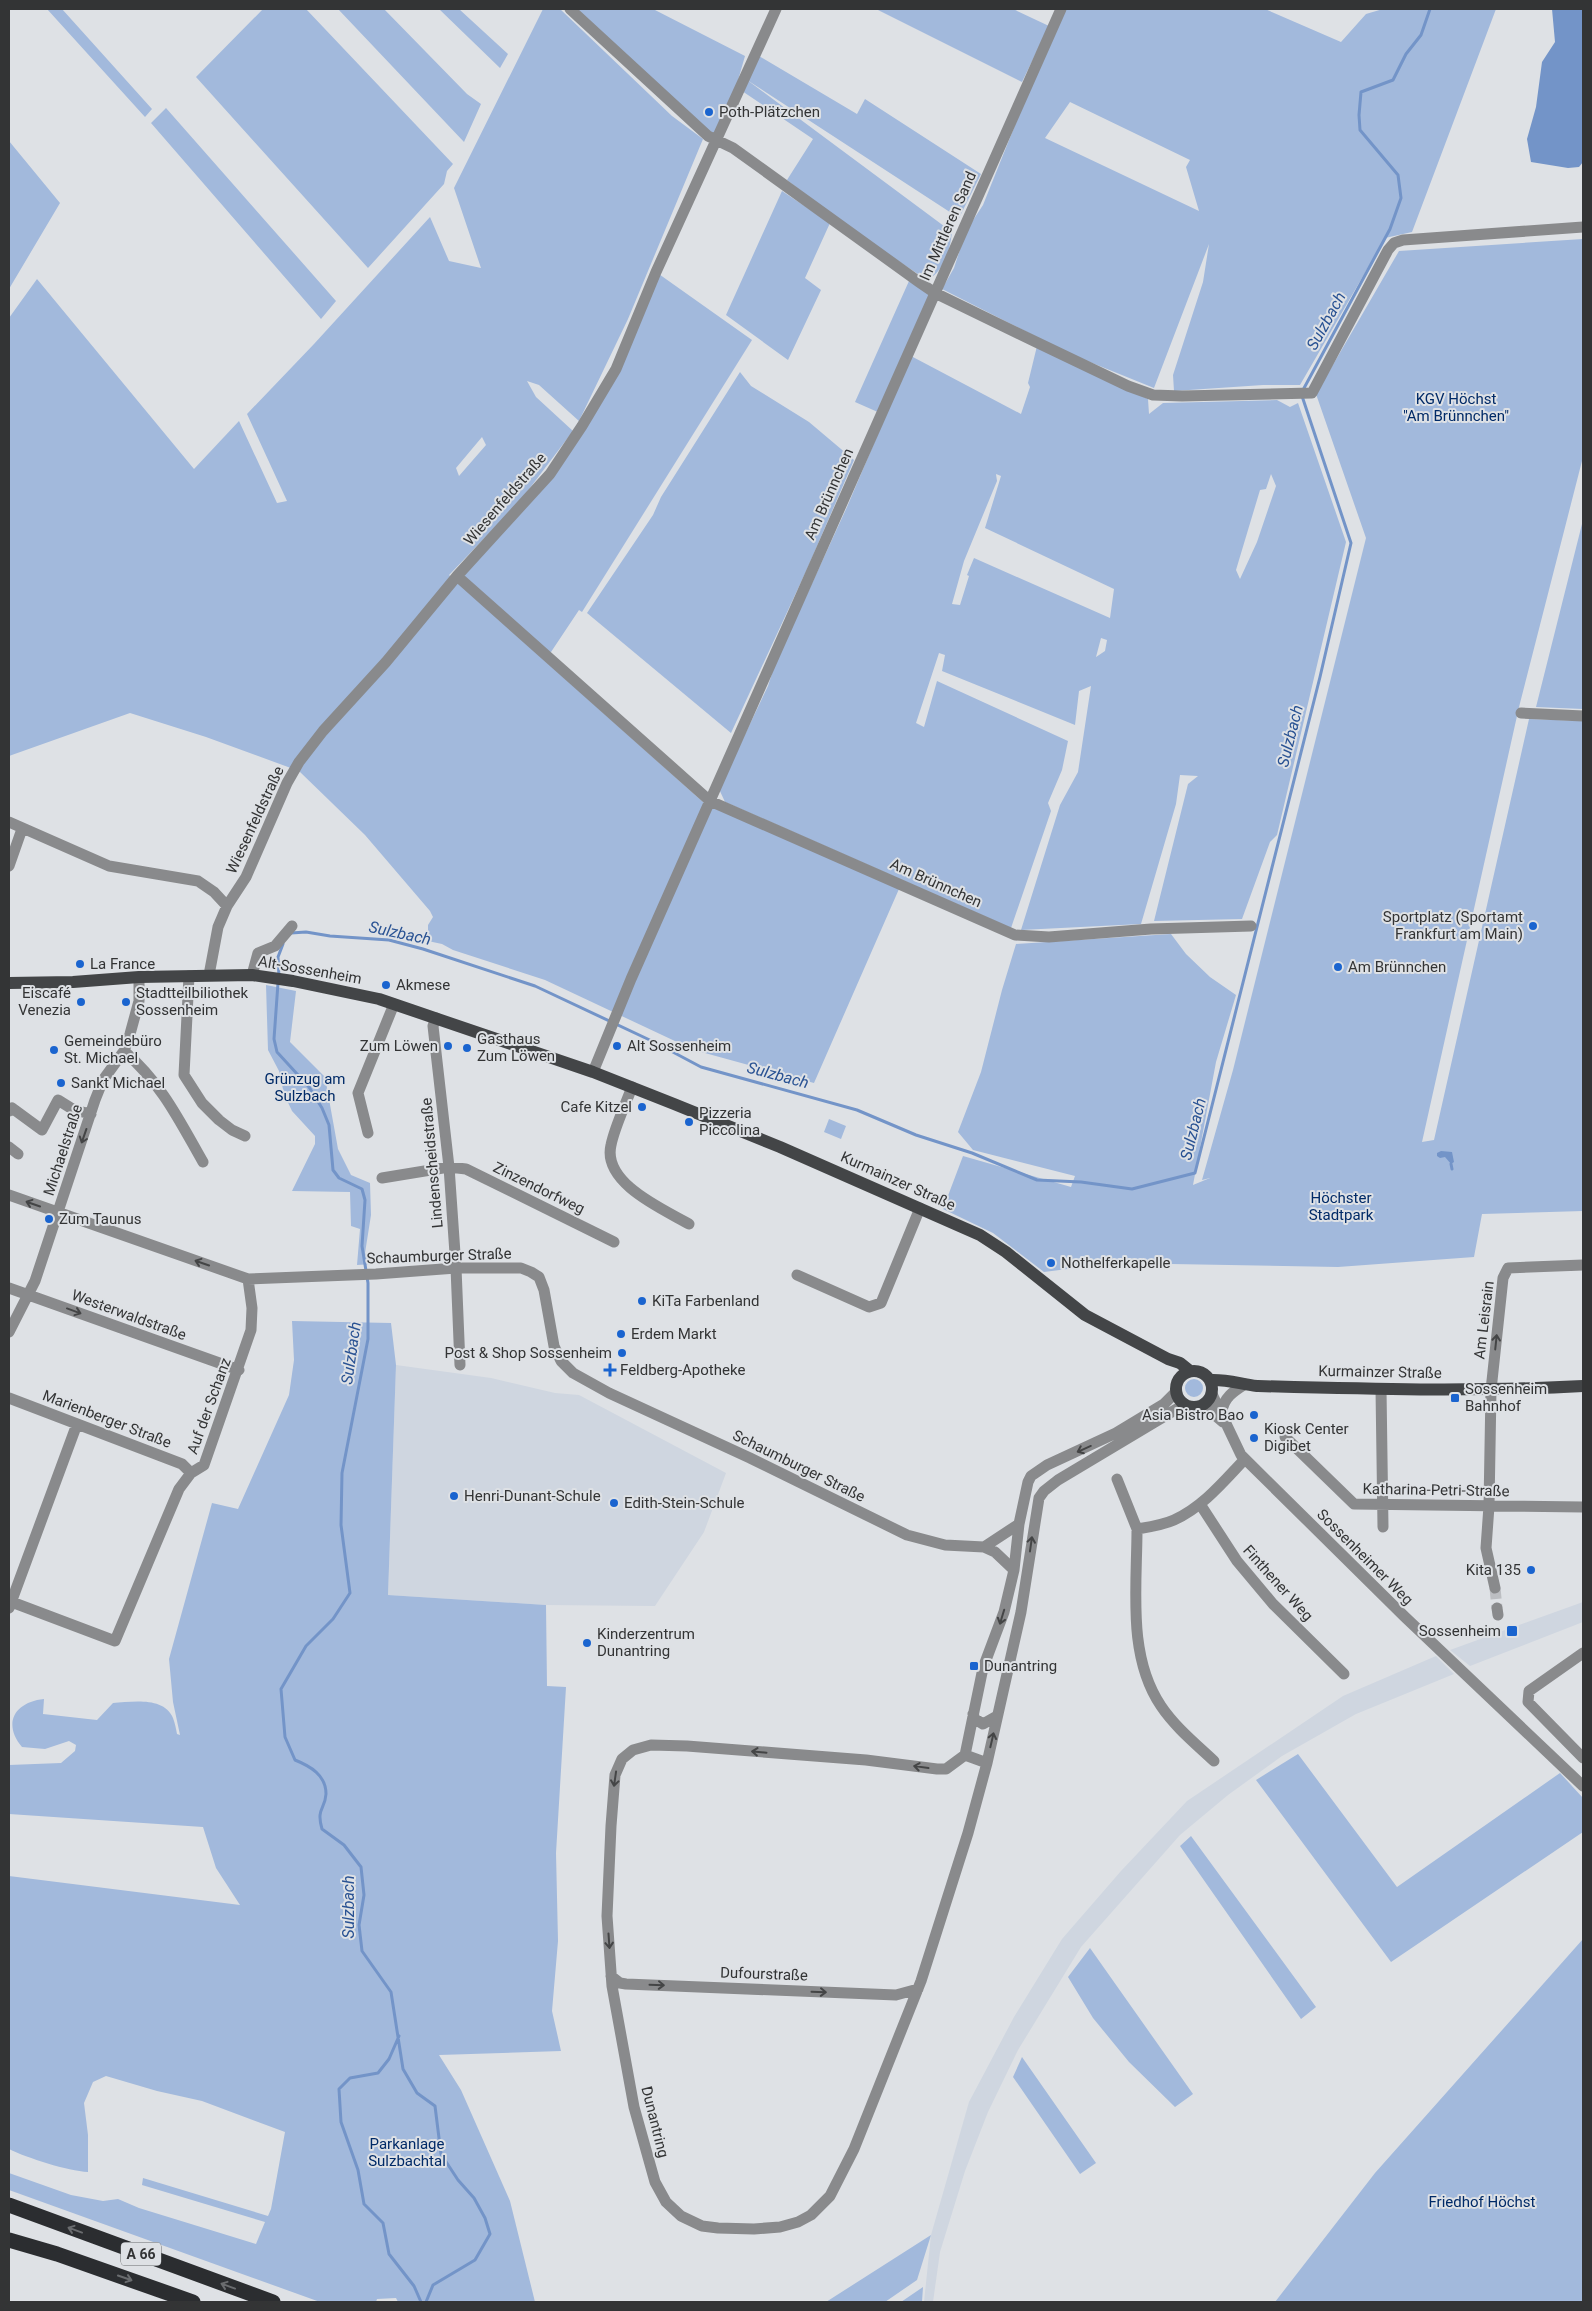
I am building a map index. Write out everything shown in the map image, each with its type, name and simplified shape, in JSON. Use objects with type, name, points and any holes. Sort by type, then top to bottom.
[{"type":"highway","name":"A 66","points":[[9,2206],[274,2302]]},
{"type":"highway","name":"A 66","points":[[9,2235],[30,2245]]},
{"type":"highway","name":"A 66","points":[[9,2240],[30,2245],[193,2302]]},
{"type":"main road","name":"Alt-Sossenheim","points":[[9,983],[37,984],[139,977],[209,975],[268,976],[394,1004],[593,1072]]},
{"type":"main road","name":"Kurmainzer Straße","points":[[593,1072],[780,1147],[920,1208],[992,1242],[1085,1315],[1168,1359],[1180,1363],[1190,1371]]},
{"type":"main road","points":[[1168,1359],[1177,1386],[1190,1406],[1206,1403],[1211,1388],[1200,1372],[1190,1371],[1177,1386]]},
{"type":"main road","name":"Kurmainzer Straße","points":[[1211,1388],[1230,1380],[1241,1384],[1381,1389],[1491,1390],[1583,1386]]},
{"type":"street","name":"Im Mittleren Sand","points":[[570,9],[708,136],[716,138],[935,293],[1061,9]]},
{"type":"street","name":"Wiesenfeldstraße","points":[[209,975],[218,927],[227,906],[246,877],[288,783],[308,749],[367,684],[457,576],[550,474],[611,377],[716,138],[776,9]]},
{"type":"street","points":[[935,293],[1128,386],[1153,395],[1182,396],[1315,392],[1380,264],[1394,243],[1403,240],[1583,227]]},
{"type":"street","name":"Am Brünnchen","points":[[593,1072],[617,1018],[630,979],[935,293]]},
{"type":"street","name":"Am Brünnchen","points":[[457,576],[710,800],[1015,935],[1049,937],[1151,929],[1252,926]]},
{"type":"street","points":[[1521,713],[1583,716]]},
{"type":"street","points":[[9,822],[109,866],[198,880],[214,892],[227,906]]},
{"type":"street","points":[[9,866],[22,828]]},
{"type":"street","points":[[252,975],[258,953],[275,946],[292,926]]},
{"type":"street","points":[[189,976],[184,1075],[202,1102],[219,1120],[232,1130],[245,1136]]},
{"type":"street","name":"Michaelstraße","points":[[9,1332],[28,1294],[103,1080],[124,1051],[139,1001],[139,977]]},
{"type":"street","points":[[368,1132],[358,1093],[394,1004]]},
{"type":"street","name":"Lindenscheidstraße","points":[[436,1018],[433,1026],[449,1167],[460,1365]]},
{"type":"street","points":[[124,1051],[153,1079],[179,1116],[204,1162]]},
{"type":"street","points":[[632,1087],[610,1146],[610,1164],[619,1177],[642,1198],[689,1224]]},
{"type":"street","points":[[9,1111],[12,1108],[42,1130],[58,1100],[74,1110],[91,1114]]},
{"type":"street","points":[[382,1178],[449,1167]]},
{"type":"street","name":"Zinzendorfweg","points":[[449,1167],[466,1169],[614,1242]]},
{"type":"street","name":"Schaumburger Straße","points":[[9,1195],[248,1279],[376,1274],[456,1268],[521,1268],[539,1277],[544,1290],[554,1346],[561,1361],[573,1374],[609,1394],[750,1458],[907,1535],[945,1545],[984,1547]]},
{"type":"street","points":[[797,1275],[869,1307],[881,1303],[920,1208]]},
{"type":"street","name":"Am Leisrain","points":[[1491,1390],[1505,1272],[1508,1268],[1583,1265]]},
{"type":"street","name":"Auf der Schanz","points":[[10,1604],[116,1641],[179,1489],[191,1473],[204,1465],[239,1370],[251,1330],[252,1308],[248,1279]]},
{"type":"street","name":"Westerwaldstraße","points":[[9,1288],[239,1370]]},
{"type":"street","points":[[1223,1417],[1222,1406],[1241,1384]]},
{"type":"street","name":"Dunantring","points":[[1177,1386],[1164,1404],[1107,1444],[1075,1470],[1044,1491],[1036,1507],[1020,1612],[987,1764],[968,1833],[918,1988],[854,2149],[830,2196],[811,2215],[791,2224],[754,2229],[702,2226],[674,2211],[666,2202],[655,2182],[634,2107],[611,1976],[607,1916],[610,1826],[615,1775],[622,1759],[633,1750],[651,1745],[687,1746],[866,1760],[942,1770],[953,1765],[964,1755],[983,1668],[1004,1612],[1014,1570],[1019,1524],[1028,1482],[1035,1472],[1061,1458],[1107,1444],[1190,1406]]},
{"type":"street","name":"Sossenheimer Weg","points":[[1211,1388],[1238,1451],[1245,1459],[1405,1618],[1583,1786]]},
{"type":"street","points":[[1381,1389],[1382,1527]]},
{"type":"street","points":[[1491,1390],[1489,1506],[1486,1548],[1495,1588]]},
{"type":"street","name":"Marienberger Straße","points":[[9,1398],[182,1464],[191,1473]]},
{"type":"street","points":[[1190,1406],[1209,1410],[1223,1417]]},
{"type":"street","points":[[10,1604],[77,1424]]},
{"type":"street","name":"Katharina-Petri-Straße","points":[[1285,1437],[1354,1504],[1583,1508]]},
{"type":"street","points":[[1061,1458],[1066,1458],[1075,1470]]},
{"type":"street","points":[[1137,1529],[1174,1520],[1200,1504],[1245,1459]]},
{"type":"street","points":[[1045,1466],[1052,1476],[1058,1480]]},
{"type":"street","points":[[1117,1479],[1137,1529],[1137,1628],[1141,1658],[1148,1682],[1161,1706],[1214,1761]]},
{"type":"street","name":"Finthener Weg","points":[[1200,1504],[1237,1562],[1272,1604],[1344,1674]]},
{"type":"street","points":[[984,1547],[1019,1524]]},
{"type":"street","points":[[984,1547],[995,1552],[1014,1570]]},
{"type":"street","points":[[1583,1653],[1529,1691],[1528,1702],[1583,1758]]},
{"type":"street","points":[[973,1714],[975,1719],[983,1724],[997,1716]]},
{"type":"street","points":[[1550,1754],[1568,1743]]},
{"type":"street","points":[[964,1755],[987,1764]]},
{"type":"street","name":"Dufourstraße","points":[[611,1976],[620,1983],[635,1984],[896,1994],[918,1988]]},
{"type":"shaded area","points":[[1552,9],[1583,9],[1583,162],[1579,167],[1568,168],[1531,162],[1527,139],[1536,107],[1542,62],[1555,42]]},
{"type":"shaded area","points":[[1441,1151],[1452,1152],[1454,1162],[1451,1164],[1445,1157],[1440,1158],[1437,1156],[1437,1153]]},
{"type":"shaded area","points":[[396,1365],[491,1378],[555,1393],[579,1395],[726,1473],[704,1532],[655,1606],[546,1605],[388,1595]]},
{"type":"shaded area","points":[[1583,1602],[1583,1622],[1470,1666],[1450,1650]]},
{"type":"shaded area","points":[[1436,1656],[1454,1674],[1356,1714],[1282,1756],[1228,1795],[1180,1835],[1081,1947],[1018,2050],[988,2112],[965,2171],[940,2252],[933,2302],[924,2302],[931,2235],[969,2102],[1014,2017],[1062,1939],[1121,1871],[1187,1801],[1343,1696]]},
{"type":"green space","points":[[47,9],[62,9],[152,109],[145,117]]},
{"type":"green space","points":[[263,9],[306,9],[453,164],[447,171],[444,184],[368,268],[196,77]]},
{"type":"green space","points":[[338,9],[384,9],[467,94],[481,104],[464,142]]},
{"type":"green space","points":[[439,9],[459,9],[508,54],[500,68]]},
{"type":"green space","points":[[543,9],[560,9],[672,116],[703,139],[628,319],[579,421],[539,385],[527,381],[536,397],[573,431],[520,501],[449,575],[703,802],[899,889],[814,1083],[694,1050],[545,980],[453,950],[442,944],[428,941],[428,925],[433,917],[430,911],[365,835],[299,771],[206,737],[130,713],[9,756],[9,318],[37,279],[194,469],[239,421],[277,503],[287,501],[247,414],[430,217],[449,261],[481,268],[454,188]],"holes":[[[482,437],[486,445],[459,476],[456,468]]]},
{"type":"green space","points":[[574,9],[653,9],[745,56],[734,94],[716,133],[710,134]]},
{"type":"green space","points":[[876,9],[1013,9],[1049,26],[1022,82]]},
{"type":"green space","points":[[1066,9],[1265,9],[1341,42],[1366,14],[1383,9],[1496,9],[1412,232],[1385,238],[1300,385],[1263,385],[1174,391],[1173,375],[1203,282],[1209,244],[1154,388],[1070,354],[942,289],[954,268],[966,231],[983,205],[1032,83]],"holes":[[[1070,102],[1190,160],[1186,167],[1199,211],[1045,138]]]},
{"type":"green space","points":[[759,56],[857,114],[865,99],[981,174],[959,218],[747,80]]},
{"type":"green space","points":[[747,80],[952,232],[948,253],[938,272],[927,280],[844,225],[787,180],[813,139],[742,91]]},
{"type":"green space","points":[[166,108],[336,301],[321,319],[151,123]]},
{"type":"green space","points":[[9,141],[60,203],[9,289]]},
{"type":"green space","points":[[782,191],[830,223],[805,278],[821,290],[788,360],[726,315]]},
{"type":"green space","points":[[1583,239],[1583,457],[1519,707],[1422,1142],[1434,1140],[1529,719],[1583,721],[1583,1211],[1482,1214],[1474,1257],[1338,1267],[1114,1263],[1044,1272],[993,1233],[943,1209],[963,1156],[1071,1187],[1075,1176],[973,1150],[958,1132],[981,1072],[1016,944],[1171,934],[1186,954],[1210,977],[1236,995],[1216,1062],[1193,1185],[1210,1178],[1202,1180],[1233,1070],[1366,538],[1316,394],[1399,251]]},
{"type":"green space","points":[[656,272],[752,340],[582,612],[579,610],[551,652],[543,651],[462,577],[550,474],[616,369]]},
{"type":"green space","points":[[909,281],[931,294],[880,413],[855,402]]},
{"type":"green space","points":[[1037,346],[1148,399],[1149,414],[1163,403],[1277,400],[1290,407],[1298,403],[1346,542],[1277,835],[1270,842],[1242,919],[1154,921],[1188,784],[1198,776],[1180,775],[1176,804],[1141,924],[1021,930],[1060,805],[1078,772],[1091,686],[1079,691],[1075,725],[942,671],[945,655],[939,653],[916,723],[924,727],[937,681],[1068,741],[1062,770],[1048,803],[1051,811],[1011,928],[725,802],[719,789],[768,686],[775,664],[847,507],[911,356],[1021,414],[1030,387],[1028,383]],"holes":[[[996,474],[1001,476],[985,528],[1114,589],[1110,618],[974,558],[967,575],[969,576],[960,605],[952,604],[964,561],[997,481]],[[1271,474],[1276,486],[1257,542],[1240,579],[1236,570],[1260,490],[1266,489]],[[1101,638],[1107,640],[1105,651],[1096,657]]]},
{"type":"green space","points":[[740,372],[751,386],[809,422],[854,460],[808,567],[731,733],[587,613],[653,515],[661,497]]},
{"type":"green space","points":[[1583,520],[1583,709],[1536,707]]},
{"type":"green space","name":"Grünzug am Sulzbach","points":[[266,985],[296,991],[290,1042],[325,1077],[338,1149],[351,1175],[370,1183],[371,1215],[365,1253],[372,1264],[357,1265],[360,1229],[351,1226],[350,1192],[292,1191],[315,1144],[315,1136],[292,1111],[284,1094],[279,1071],[268,1050]]},
{"type":"green space","points":[[829,1119],[846,1126],[841,1139],[824,1132]]},
{"type":"green space","name":"Parkanlage Sulzbachtal","points":[[292,1321],[391,1323],[396,1365],[388,1595],[546,1605],[547,1686],[566,1687],[556,1853],[558,1941],[552,2011],[561,2051],[439,2055],[461,2090],[510,2201],[535,2302],[398,2302],[396,2298],[377,2299],[376,2302],[320,2302],[9,2190],[9,2173],[71,2195],[103,2201],[118,2199],[139,2208],[256,2244],[265,2222],[142,2185],[143,2178],[268,2216],[271,2209],[285,2132],[202,2101],[157,2091],[106,2076],[93,2082],[84,2103],[88,2135],[88,2172],[48,2164],[9,2149],[9,1876],[240,1905],[216,1868],[203,1827],[9,1814],[9,1765],[61,1763],[75,1751],[76,1745],[69,1741],[45,1749],[22,1747],[16,1738],[13,1722],[19,1709],[26,1704],[44,1699],[43,1714],[97,1720],[113,1703],[155,1703],[169,1711],[174,1720],[177,1734],[180,1735],[173,1702],[169,1659],[212,1503],[238,1509],[289,1395],[294,1360]]},
{"type":"green space","points":[[1190,1379],[1198,1379],[1203,1384],[1201,1395],[1190,1397],[1185,1392],[1185,1384]]},
{"type":"green space","points":[[1298,1754],[1397,1887],[1560,1773],[1583,1798],[1583,1832],[1391,1962],[1256,1780]]},
{"type":"green space","points":[[1191,1836],[1316,2007],[1301,2019],[1180,1846]]},
{"type":"green space","name":"Friedhof Höchst","points":[[1583,1939],[1583,2302],[1275,2302],[1375,2173]]},
{"type":"green space","points":[[1090,1948],[1193,2094],[1175,2107],[1129,2062],[1093,2018],[1068,1977]]},
{"type":"green space","points":[[1022,2057],[1096,2163],[1080,2174],[1013,2077]]},
{"type":"green space","points":[[931,2235],[917,2280],[885,2302],[826,2302]]},
{"type":"green space","points":[[923,2287],[922,2302],[901,2302]]},
{"type":"waterway","name":"Sulzbach","points":[[1303,390],[1390,229],[1401,198],[1398,175],[1360,130],[1361,92],[1393,80],[1406,54],[1421,35],[1430,9]]},
{"type":"waterway","name":"Sulzbach","points":[[291,933],[306,932],[330,936],[389,940],[423,949],[535,986],[654,1042],[701,1067],[857,1110],[916,1135],[972,1153],[1037,1180],[1081,1182],[1132,1189],[1195,1173],[1320,677],[1351,543],[1302,396]]},
{"type":"waterway","name":"Sulzbach","points":[[279,977],[278,957],[283,944]]},
{"type":"waterway","name":"Sulzbach","points":[[278,983],[274,1039],[277,1052],[309,1087],[322,1108],[329,1125],[333,1170],[339,1178],[362,1189],[365,1200],[362,1246],[368,1283],[368,1339],[342,1473],[341,1525],[350,1593],[333,1619],[306,1646],[281,1689],[285,1737],[295,1760],[311,1768],[320,1776],[323,1782],[326,1794],[320,1813],[322,1829],[344,1845],[361,1867],[364,1895],[359,1925],[362,1951],[391,1992],[403,2069],[417,2093],[435,2106],[441,2154],[458,2180],[474,2198],[485,2218],[490,2234],[475,2260],[433,2285],[426,2302]]},
{"type":"waterway","points":[[1451,1164],[1452,1169]]},
{"type":"waterway","name":"Sulzbach","points":[[399,2036],[389,2059],[378,2073],[350,2078],[339,2089],[341,2122],[358,2170],[364,2204],[383,2223],[389,2254],[414,2286],[421,2302]]},
{"type":"tunnel","points":[[1495,1588],[1497,1608]]},
{"type":"place","name":"Poth-Plätzchen","points":[[709,112]]},
{"type":"place","name":"Sportplatz (Sportamt Frankfurt am Main)","points":[[1533,926]]},
{"type":"place","name":"La France","points":[[80,964]]},
{"type":"place","name":"Am Brünnchen","points":[[1338,967]]},
{"type":"place","name":"Akmese","points":[[386,985]]},
{"type":"place","name":"Eiscafé Venezia","points":[[81,1002]]},
{"type":"place","name":"Stadtteilbiliothek Sossenheim","points":[[126,1002]]},
{"type":"place","name":"Zum Löwen","points":[[448,1046]]},
{"type":"place","name":"Alt Sossenheim","points":[[617,1046]]},
{"type":"place","name":"Gasthaus Zum Löwen","points":[[467,1048]]},
{"type":"place","name":"Gemeindebüro St. Michael","points":[[54,1050]]},
{"type":"place","name":"Sankt Michael","points":[[61,1083]]},
{"type":"place","name":"Cafe Kitzel","points":[[642,1107]]},
{"type":"place","name":"Pizzeria Piccolina","points":[[689,1122]]},
{"type":"place","name":"Zum Taunus","points":[[49,1219]]},
{"type":"place","name":"Nothelferkapelle","points":[[1051,1263]]},
{"type":"place","name":"KiTa Farbenland","points":[[642,1301]]},
{"type":"place","name":"Erdem Markt","points":[[621,1334]]},
{"type":"place","name":"Post & Shop Sossenheim","points":[[622,1353]]},
{"type":"place","name":"Feldberg-Apotheke","points":[[610,1370]]},
{"type":"place","name":"Sossenheim Bahnhof","points":[[1455,1398]]},
{"type":"place","name":"Asia Bistro Bao","points":[[1254,1415]]},
{"type":"place","name":"Kiosk Center Digibet","points":[[1254,1438]]},
{"type":"place","name":"Henri-Dunant-Schule","points":[[454,1496]]},
{"type":"place","name":"Edith-Stein-Schule","points":[[614,1503]]},
{"type":"place","name":"Kita 135","points":[[1531,1570]]},
{"type":"place","name":"Sossenheim","points":[[1512,1631]]},
{"type":"place","name":"Kinderzentrum Dunantring","points":[[587,1643]]},
{"type":"place","name":"Dunantring","points":[[974,1666]]},
{"type":"park label","name":"KGV Höchst \"Am Brünnchen\"","points":[[1456,408]]},
{"type":"park label","name":"Höchster Stadtpark","points":[[1341,1206]]}]
